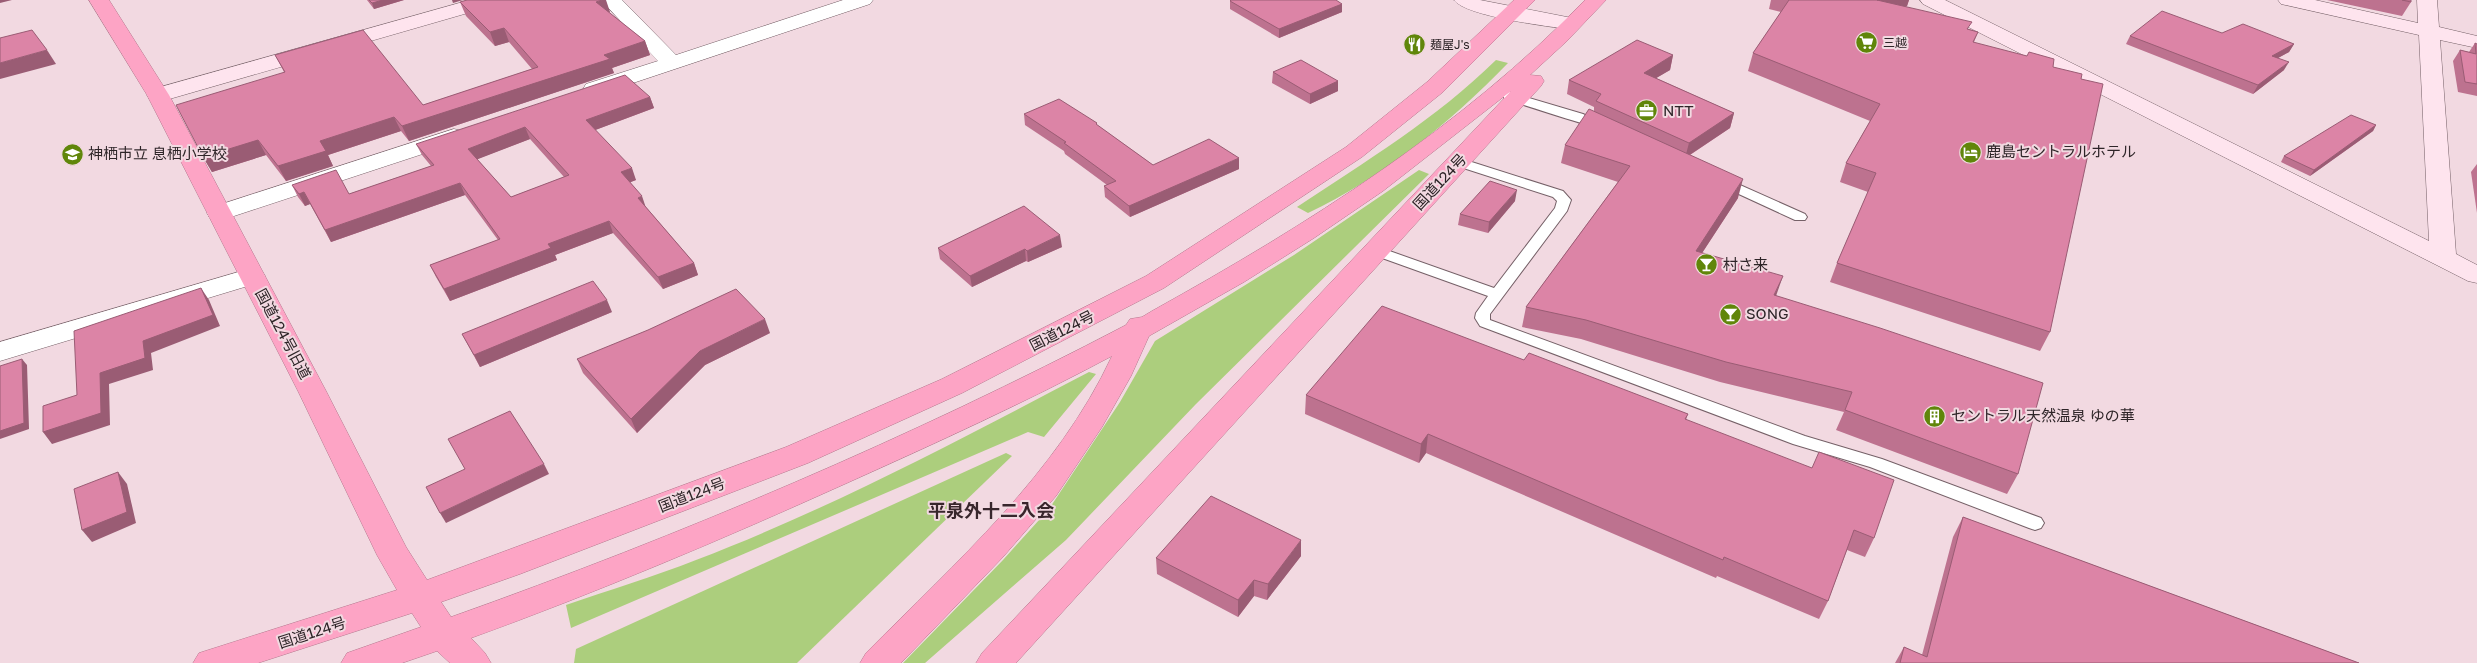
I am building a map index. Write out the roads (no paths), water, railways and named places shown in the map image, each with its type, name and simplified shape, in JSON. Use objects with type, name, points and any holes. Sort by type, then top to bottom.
[{"type":"highway","name":"国道124号旧道","points":[[99,0],[158,96],[220,213],[312,390],[393,555],[444,635],[473,663]]},
{"type":"highway","name":"国道124号","points":[[360,663],[444,635],[651,556],[969,416],[1137,332],[1323,222],[1508,96],[1554,57],[1572,24],[1596,0]]},
{"type":"highway","name":"国道124号","points":[[212,663],[420,598],[797,455],[952,386],[1155,282],[1354,152],[1435,87],[1518,7]]},
{"type":"highway","name":"国道124号","points":[[994,663],[1459,162],[1508,96]]},
{"type":"highway","points":[[878,663],[991,548],[1045,488],[1087,427],[1117,376],[1137,332],[1155,282]]},
{"type":"street","points":[[158,96],[492,0]]},
{"type":"street","points":[[611,0],[672,64]]},
{"type":"street","points":[[578,95],[863,0]]},
{"type":"street","points":[[1464,0],[1481,8],[1518,7],[1572,24]]},
{"type":"street","points":[[1930,0],[2477,275]]},
{"type":"street","points":[[2288,0],[2477,42]]},
{"type":"street","points":[[2427,0],[2443,258]]},
{"type":"street","points":[[220,213],[474,129]]},
{"type":"street","points":[[0,352],[252,276]]},
{"type":"lane","points":[[1508,96],[1579,116],[1615,133]]},
{"type":"lane","points":[[1459,162],[1558,194],[1564,200],[1562,208],[1483,313],[1482,318],[1491,326],[1799,440],[1876,463],[2035,523]]},
{"type":"lane","points":[[1712,177],[1800,217]]},
{"type":"lane","points":[[1376,251],[1497,294]]},
{"type":"place","name":"三越","points":[[1867,43]]},
{"type":"place","name":"麺屋J's","points":[[1414,45]]},
{"type":"place","name":"NTT","points":[[1647,111]]},
{"type":"place","name":"鹿島セントラルホテル","points":[[1970,152]]},
{"type":"place","name":"神栖市立 息栖小学校","points":[[72,154]]},
{"type":"place","name":"村さ来","points":[[1707,265]]},
{"type":"place","name":"SONG","points":[[1730,314]]},
{"type":"place","name":"セントラル天然温泉 ゆの華","points":[[1935,416]]},
{"type":"district","name":"平泉外十二入会","points":[[991,511]]}]
